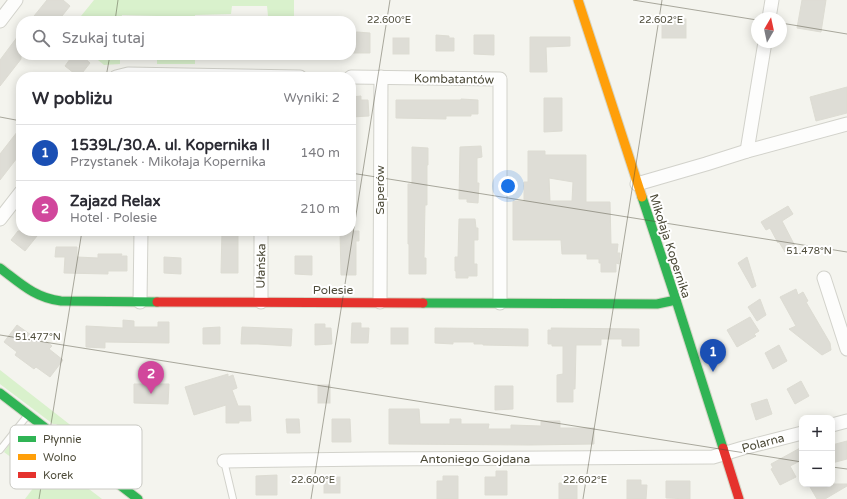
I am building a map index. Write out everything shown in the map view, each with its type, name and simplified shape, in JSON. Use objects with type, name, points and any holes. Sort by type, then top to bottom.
[{"type":"street","points":[[0,21],[16,0]]},
{"type":"street","name":"Mikołaja Kopernika","points":[[578,0],[739,499]]},
{"type":"street","points":[[770,12],[772,0]]},
{"type":"street","points":[[747,151],[764,48]]},
{"type":"street","name":"Kombatantów","points":[[356,77],[500,79],[500,303]]},
{"type":"street","name":"Saperów","points":[[380,302],[381,77]]},
{"type":"street","points":[[637,184],[747,151],[847,124]]},
{"type":"street","points":[[0,219],[16,198]]},
{"type":"street","points":[[140,302],[141,236]]},
{"type":"street","name":"Ułańska","points":[[261,236],[261,302]]},
{"type":"street","name":"Polesie","points":[[0,268],[31,292],[53,300],[140,302],[657,304],[676,300]]},
{"type":"street","points":[[824,278],[847,349]]},
{"type":"street","points":[[0,393],[42,425]]},
{"type":"street","points":[[835,424],[847,421]]},
{"type":"street","name":"Polarna","points":[[725,454],[799,434]]},
{"type":"street","name":"Antoniego Gojdana","points":[[224,461],[713,457],[725,454]]},
{"type":"street","points":[[125,489],[138,499]]},
{"type":"lane","points":[[19,425],[28,414]]},
{"type":"lane","points":[[0,450],[10,437]]},
{"type":"lane","points":[[224,461],[233,499]]},
{"type":"green space","points":[[94,0],[294,0],[294,16],[268,16],[267,6],[232,6],[231,14],[195,16],[81,16]]},
{"type":"green space","points":[[98,60],[120,60],[120,64],[104,65]]},
{"type":"green space","points":[[157,60],[195,60],[195,64],[157,64]]},
{"type":"green space","points":[[0,370],[70,425],[53,424],[0,384]]},
{"type":"green space","points":[[10,444],[10,456],[4,452]]},
{"type":"green space","points":[[32,489],[89,489],[102,499],[25,499]]},
{"type":"building","points":[[47,0],[63,0],[70,6],[62,16],[34,16]]},
{"type":"building","points":[[802,0],[826,0],[821,32],[797,28]]},
{"type":"building","points":[[662,19],[686,19],[686,38],[662,38]]},
{"type":"building","points":[[356,32],[370,33],[370,53],[356,53]]},
{"type":"building","points":[[436,35],[454,38],[454,51],[436,51]]},
{"type":"building","points":[[474,35],[494,35],[494,55],[474,54]]},
{"type":"building","points":[[530,37],[570,37],[570,46],[546,47],[547,72],[530,72]]},
{"type":"building","points":[[393,38],[409,38],[409,54],[393,54]]},
{"type":"building","points":[[16,39],[16,60],[20,60],[0,86],[0,60]]},
{"type":"building","points":[[69,60],[87,60],[90,63],[83,72],[73,72],[65,66]]},
{"type":"building","points":[[847,87],[847,113],[816,121],[810,97]]},
{"type":"building","points":[[356,96],[361,96],[361,100],[368,100],[369,116],[356,117]]},
{"type":"building","points":[[544,98],[562,98],[562,131],[544,132]]},
{"type":"building","points":[[396,100],[478,100],[478,114],[471,114],[471,116],[446,116],[446,119],[396,118]]},
{"type":"building","points":[[16,133],[16,159],[0,180],[0,154]]},
{"type":"building","points":[[481,146],[482,157],[477,158],[477,183],[479,183],[478,203],[467,202],[467,199],[459,199],[460,147]]},
{"type":"building","points":[[412,147],[428,148],[424,258],[426,258],[426,274],[409,274],[408,184],[412,184]]},
{"type":"building","points":[[528,151],[545,151],[545,155],[586,155],[586,202],[610,202],[611,244],[618,244],[617,253],[620,253],[619,264],[616,263],[616,272],[601,272],[601,263],[599,263],[599,259],[587,259],[587,254],[562,254],[561,240],[513,240],[513,201],[524,201],[524,182],[528,182]],"holes":[[[549,178],[573,182],[572,201],[550,201]]]},
{"type":"building","points":[[788,206],[793,214],[782,221],[795,246],[785,252],[770,228],[766,230],[761,222]]},
{"type":"building","points":[[459,219],[475,219],[476,228],[478,228],[478,240],[474,240],[474,264],[477,264],[477,276],[456,278],[455,257],[458,257]]},
{"type":"building","points":[[356,231],[359,231],[359,241],[356,241],[356,275],[341,275],[340,236],[356,236]]},
{"type":"building","points":[[16,234],[16,236],[37,236],[25,251],[11,240]]},
{"type":"building","points":[[222,236],[238,236],[238,273],[221,273]]},
{"type":"building","points":[[56,247],[77,247],[77,257],[98,258],[98,254],[122,254],[121,256],[127,256],[127,271],[108,271],[108,274],[64,273],[65,257],[55,257]]},
{"type":"building","points":[[295,256],[312,256],[312,275],[295,274]]},
{"type":"building","points":[[164,257],[181,258],[181,274],[164,273]]},
{"type":"building","points":[[747,257],[756,286],[752,288],[738,263]]},
{"type":"building","points":[[796,289],[798,295],[803,292],[808,301],[806,302],[830,343],[831,350],[822,355],[789,329],[796,326],[780,297]]},
{"type":"building","points":[[760,299],[766,315],[757,321],[748,307]]},
{"type":"building","points":[[750,317],[759,331],[754,334],[756,336],[737,347],[727,330]]},
{"type":"building","points":[[123,320],[134,321],[134,327],[158,327],[158,322],[169,322],[169,343],[105,342],[105,348],[86,347],[86,326],[123,328]]},
{"type":"building","points":[[352,323],[361,323],[361,328],[369,328],[368,343],[351,343]]},
{"type":"building","points":[[315,324],[325,324],[325,328],[331,328],[332,344],[315,345]]},
{"type":"building","points":[[17,325],[31,335],[34,332],[52,346],[49,349],[63,360],[50,377],[36,367],[34,369],[15,355],[17,352],[4,342]]},
{"type":"building","points":[[220,327],[220,344],[203,344],[203,328]]},
{"type":"building","points":[[242,327],[292,329],[291,346],[241,344]]},
{"type":"building","points":[[391,328],[408,328],[408,344],[391,344]]},
{"type":"building","points":[[435,328],[528,329],[528,346],[483,345],[474,344],[474,342],[453,342],[453,344],[435,343]]},
{"type":"building","points":[[551,328],[639,329],[639,346],[622,346],[622,339],[601,339],[601,345],[576,345],[575,389],[573,389],[573,402],[557,402],[557,375],[563,374],[563,346],[552,346],[552,344],[548,344],[548,330],[552,330]]},
{"type":"building","points":[[779,345],[787,361],[773,369],[765,353]]},
{"type":"building","points":[[228,374],[228,377],[233,375],[237,388],[232,390],[238,406],[250,406],[251,421],[226,423],[226,405],[194,415],[185,387]]},
{"type":"building","points":[[801,381],[809,396],[795,404],[787,389]]},
{"type":"building","points":[[134,384],[169,384],[168,404],[134,403]]},
{"type":"building","points":[[318,385],[330,385],[330,403],[318,403]]},
{"type":"building","points":[[495,386],[513,386],[513,409],[495,410]]},
{"type":"building","points":[[767,399],[772,414],[756,420],[751,404]]},
{"type":"building","points":[[389,409],[419,409],[420,424],[450,424],[450,419],[461,419],[461,424],[489,424],[488,429],[511,429],[511,425],[541,426],[541,421],[560,421],[560,428],[594,428],[594,444],[389,444]]},
{"type":"building","points":[[286,419],[299,419],[300,433],[287,433]]},
{"type":"building","points":[[332,419],[350,419],[351,442],[332,442]]},
{"type":"building","points":[[847,441],[847,459],[835,462],[835,444]]},
{"type":"building","points":[[799,449],[799,462],[790,466],[796,477],[780,485],[771,469],[773,468],[771,464]]},
{"type":"building","points":[[496,471],[507,471],[507,495],[485,495],[485,477],[496,477]]},
{"type":"building","points":[[277,475],[277,495],[256,495],[256,476]]},
{"type":"building","points":[[443,476],[458,476],[458,499],[437,499],[437,481],[443,481]]},
{"type":"building","points":[[324,477],[340,477],[340,493],[324,493]]},
{"type":"building","points":[[563,479],[577,479],[577,499],[559,499],[559,483],[563,483]]},
{"type":"building","points":[[627,480],[641,480],[641,485],[647,485],[646,499],[627,499]]},
{"type":"building","points":[[666,481],[690,481],[690,499],[666,498]]},
{"type":"building","points":[[835,484],[847,484],[847,486],[825,499],[817,499],[810,487],[835,487]]},
{"type":"traffic: fast","points":[[642,197],[723,448]]},
{"type":"traffic: fast","points":[[0,268],[28,289],[43,297],[61,301],[157,302]]},
{"type":"traffic: fast","points":[[423,303],[657,304],[676,300]]},
{"type":"traffic: fast","points":[[0,393],[42,425]]},
{"type":"traffic: fast","points":[[125,489],[138,499]]},
{"type":"traffic: slow","points":[[578,0],[642,197]]},
{"type":"traffic: jam","points":[[157,302],[423,303]]},
{"type":"traffic: jam","points":[[723,448],[739,499]]},
{"type":"place","name":"1539L/30.A. ul. Kopernika II","points":[[713,372]]},
{"type":"place","name":"Zajazd Relax","points":[[151,394]]}]
